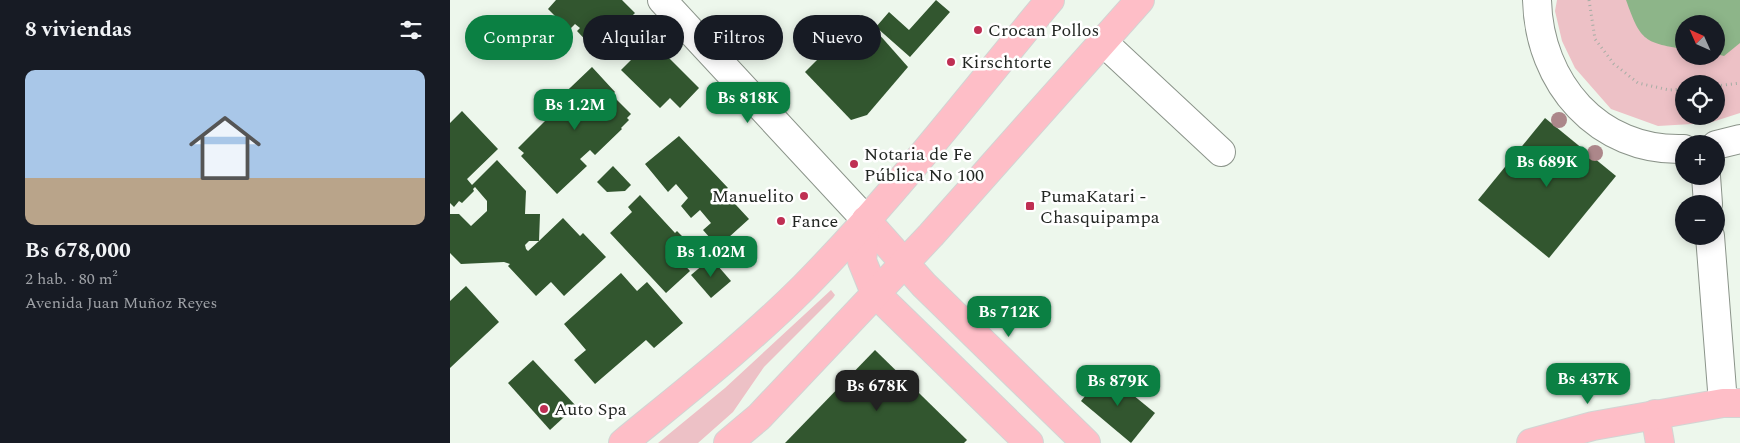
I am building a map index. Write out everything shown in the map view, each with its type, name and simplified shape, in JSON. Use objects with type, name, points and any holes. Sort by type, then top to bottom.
[{"type":"main road","points":[[623,443],[718,365],[802,288],[866,220],[1050,0]]},
{"type":"main road","points":[[728,443],[759,417],[904,263],[1140,0]]},
{"type":"main road","points":[[866,220],[904,263],[1086,443]]},
{"type":"main road","points":[[866,220],[862,261],[875,293],[1029,443]]},
{"type":"main road","points":[[1531,443],[1592,426],[1655,414],[1731,403]]},
{"type":"main road","points":[[1655,414],[1660,443]]},
{"type":"street","points":[[662,0],[866,220]]},
{"type":"street","points":[[1537,0],[1541,32],[1551,64],[1574,104],[1600,126],[1628,139],[1662,150],[1675,149]]},
{"type":"street","points":[[1102,42],[1221,152]]},
{"type":"street","points":[[1725,142],[1740,138]]},
{"type":"street","points":[[1711,245],[1731,403]]},
{"type":"path","points":[[1589,0],[1595,39],[1614,64],[1638,82],[1669,90],[1675,90]]},
{"type":"path","points":[[1725,84],[1740,82]]},
{"type":"shaded area","points":[[1557,0],[1740,0],[1740,113],[1725,118],[1725,75],[1675,75],[1675,125],[1658,126],[1611,109],[1575,68],[1562,41],[1555,11]]},
{"type":"shaded area","points":[[1626,0],[1740,0],[1740,43],[1725,55],[1725,15],[1675,15],[1675,48],[1651,41],[1645,37],[1635,23]]},
{"type":"shaded area","points":[[831,290],[835,295],[833,298],[764,367],[733,412],[698,443],[658,443],[725,388]]},
{"type":"building","points":[[556,0],[622,0],[635,13],[633,15],[583,15],[583,37],[577,31],[580,28],[575,24],[573,26],[573,15],[554,15],[548,9]]},
{"type":"building","points":[[936,0],[950,12],[910,57],[881,31],[881,21],[889,12],[909,30]]},
{"type":"building","points":[[881,36],[908,67],[867,115],[851,120],[805,72],[817,60],[881,60]]},
{"type":"building","points":[[631,60],[671,60],[699,88],[680,108],[670,98],[660,108],[621,70]]},
{"type":"building","points":[[592,67],[615,92],[612,95],[631,114],[622,129],[595,155],[590,150],[580,159],[587,166],[557,194],[521,156],[524,153],[518,148],[554,112],[550,107]]},
{"type":"building","points":[[462,111],[498,149],[467,179],[472,185],[497,160],[526,191],[525,214],[540,214],[539,241],[563,218],[580,236],[583,233],[606,257],[564,296],[551,282],[536,296],[508,266],[510,264],[504,262],[461,264],[450,253],[450,214],[459,214],[471,226],[487,211],[487,201],[475,187],[474,191],[462,203],[459,201],[454,207],[450,203],[450,123]],"holes":[[[529,241],[539,241],[528,251],[526,249],[525,245]]]},
{"type":"building","points":[[1545,118],[1616,176],[1549,258],[1478,200]]},
{"type":"building","points":[[679,136],[728,188],[724,192],[749,219],[718,247],[703,230],[711,223],[700,210],[691,218],[681,206],[688,198],[676,184],[668,192],[645,164]]},
{"type":"building","points":[[613,166],[631,185],[625,191],[607,192],[597,182]]},
{"type":"building","points":[[640,195],[675,233],[677,231],[684,238],[680,242],[690,253],[682,262],[690,271],[666,293],[610,233],[632,212],[628,207]]},
{"type":"building","points":[[711,258],[731,281],[711,298],[691,275]]},
{"type":"building","points":[[621,273],[637,291],[647,282],[683,323],[654,348],[646,340],[595,384],[574,360],[586,350],[564,324]]},
{"type":"building","points":[[466,286],[499,322],[450,368],[450,301]]},
{"type":"building","points":[[875,350],[967,440],[964,443],[785,443]]},
{"type":"building","points":[[533,360],[576,406],[550,430],[508,383]]},
{"type":"building","points":[[1105,372],[1155,413],[1131,443],[1081,401]]},
{"type":"place","name":"Crocan Pollos","points":[[978,30]]},
{"type":"place","name":"Kirschtorte","points":[[951,62]]},
{"type":"place","name":"Notaria de Fe Pública No 100","points":[[854,164]]},
{"type":"place","name":"Manuelito","points":[[804,196]]},
{"type":"place","name":"PumaKatari - Chasquipampa","points":[[1030,206]]},
{"type":"place","name":"Fance","points":[[781,221]]},
{"type":"place","name":"Auto Spa","points":[[544,409]]}]
